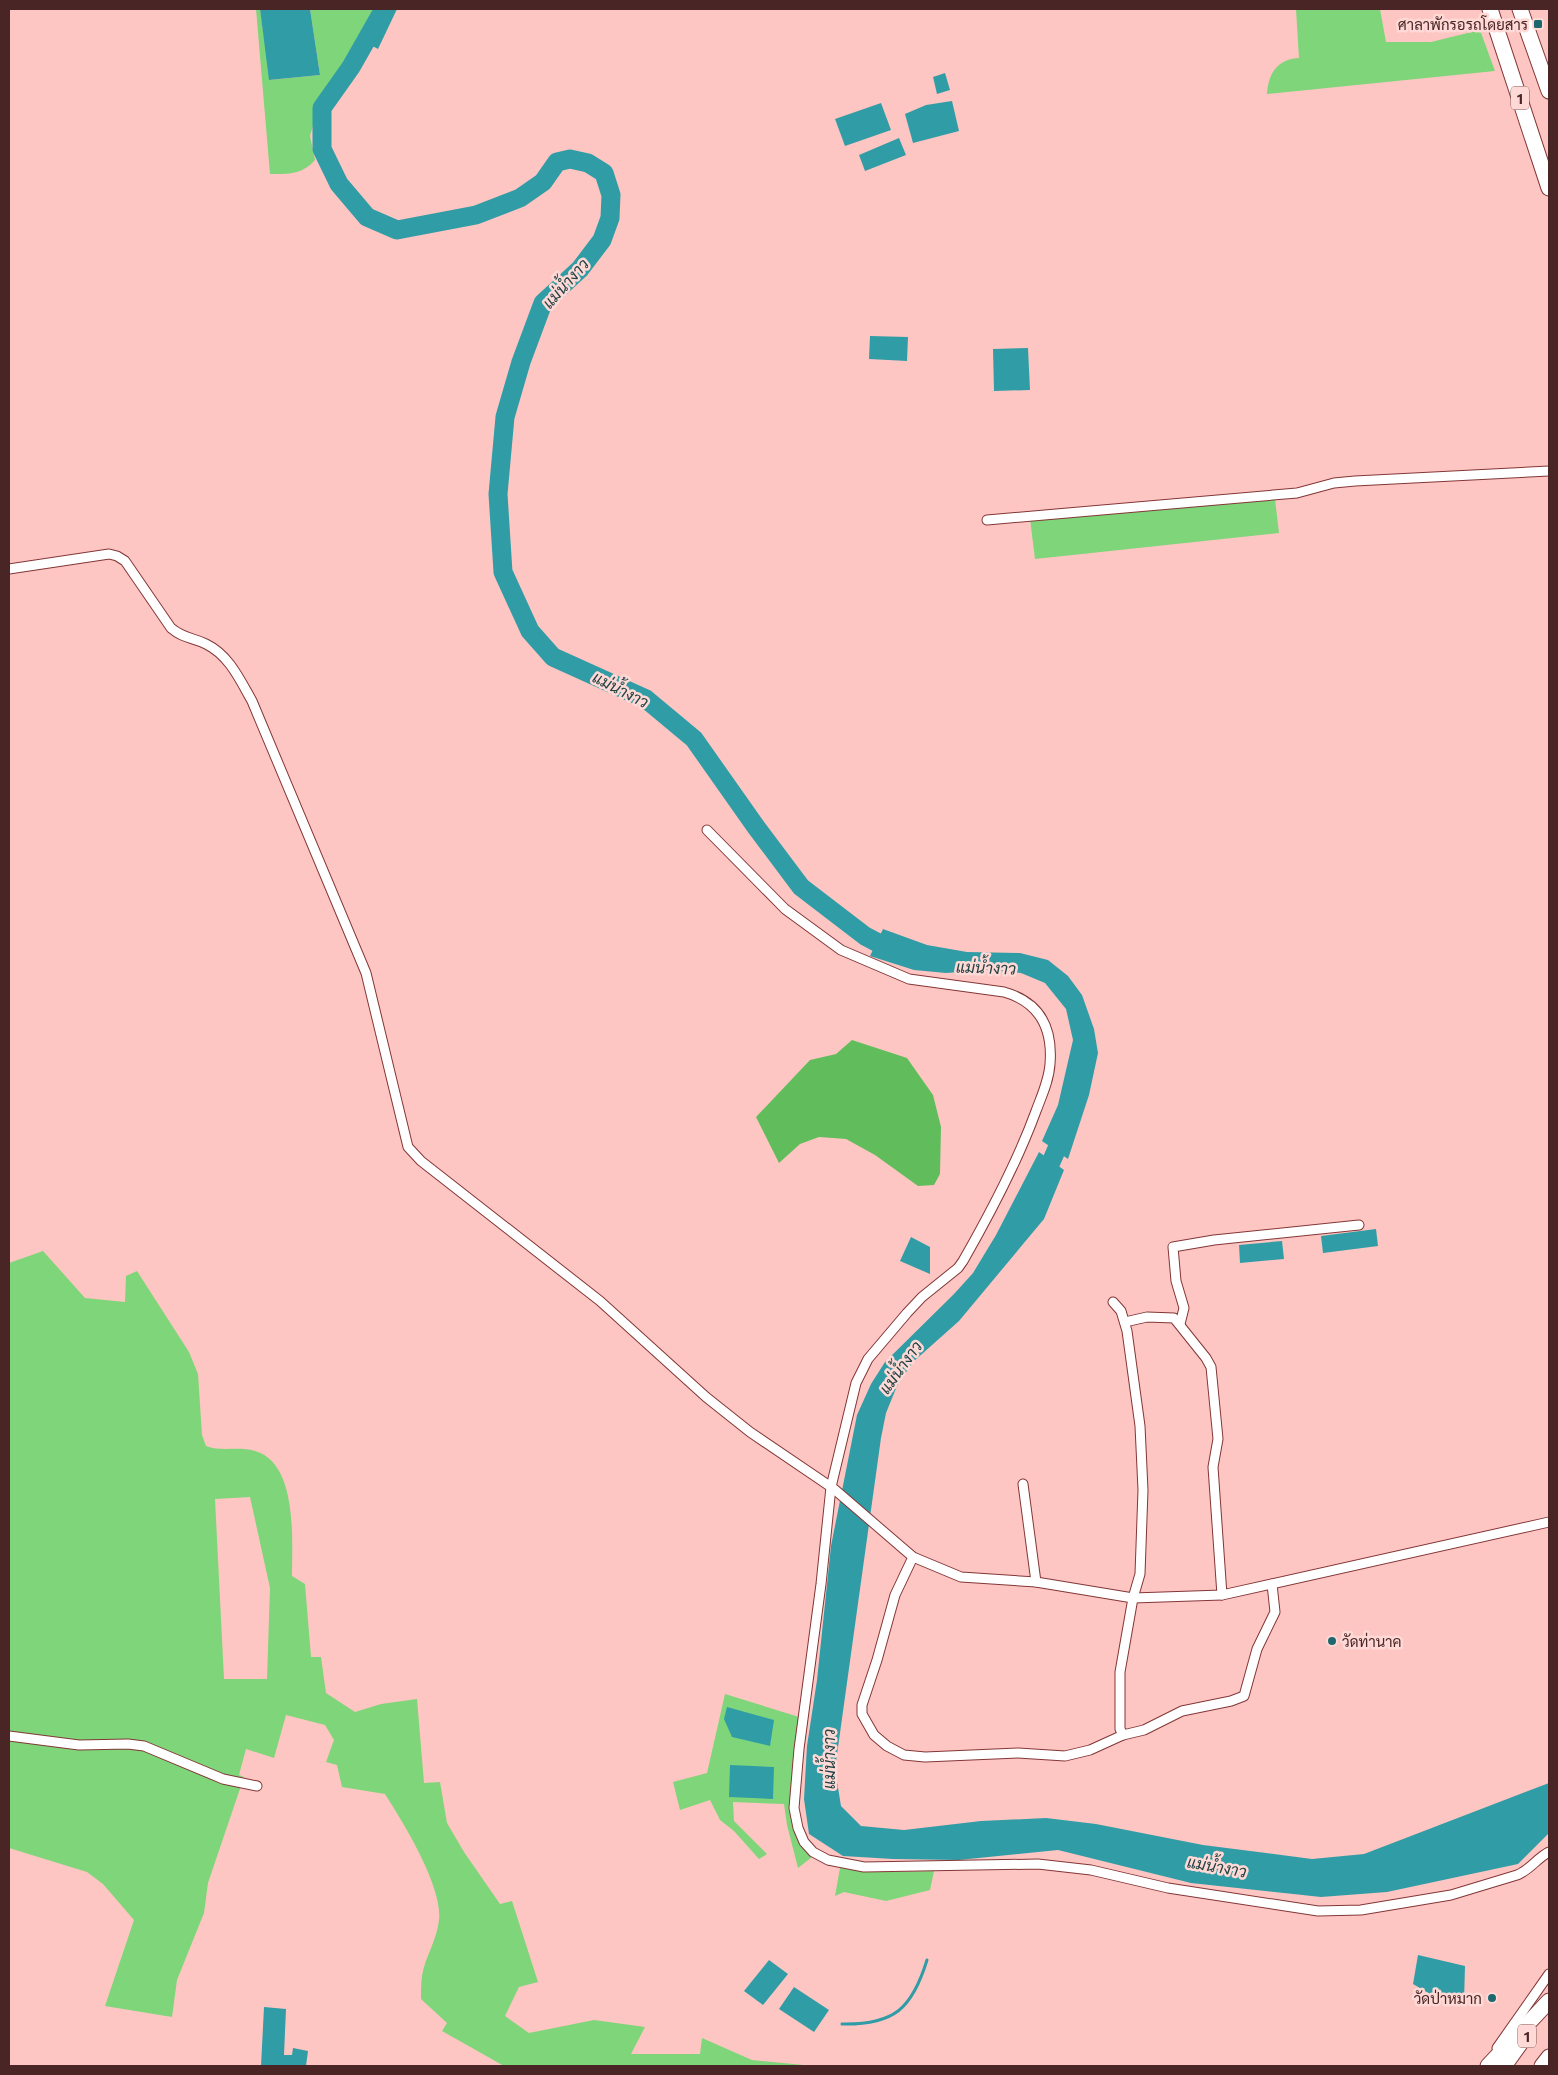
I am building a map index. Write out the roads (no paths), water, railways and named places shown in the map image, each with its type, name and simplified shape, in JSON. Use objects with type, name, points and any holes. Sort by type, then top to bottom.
[{"type":"highway","name":"1","points":[[1490,9],[1549,188]]},
{"type":"highway","name":"1","points":[[1520,9],[1549,91]]},
{"type":"highway","points":[[1486,2066],[1549,2001]]},
{"type":"highway","name":"1","points":[[1504,2066],[1549,2005]]},
{"type":"highway","name":"1","points":[[1542,2066],[1549,2057]]},
{"type":"street","points":[[987,520],[1296,493],[1334,483],[1355,481],[1549,471]]},
{"type":"street","points":[[9,569],[109,554],[117,556],[124,560],[171,628],[179,635],[204,642],[218,650],[252,701],[366,972],[408,1147],[421,1161],[600,1301],[706,1398],[750,1432],[833,1488],[913,1557],[961,1577],[1036,1582],[1133,1598],[1222,1595],[1549,1522]]},
{"type":"street","points":[[707,830],[785,909],[840,950],[909,979],[1004,992],[1018,996],[1032,1005],[1041,1015],[1046,1027],[1051,1062],[1049,1077],[1032,1123],[1004,1188],[958,1268],[922,1297],[907,1313],[866,1363],[856,1383],[833,1488],[799,1749],[794,1808],[798,1828],[804,1842],[814,1852],[828,1860],[864,1867],[1038,1864],[1091,1870],[1168,1888],[1318,1911],[1341,1912],[1451,1895],[1524,1872],[1540,1857],[1549,1852]]},
{"type":"street","points":[[1180,1324],[1184,1308],[1176,1281],[1173,1247],[1214,1240],[1359,1225]]},
{"type":"street","points":[[1113,1302],[1121,1311],[1125,1322],[1140,1426],[1143,1490],[1140,1574],[1133,1598],[1120,1672],[1120,1729],[1124,1735]]},
{"type":"street","points":[[1125,1322],[1148,1317],[1174,1318],[1211,1367],[1218,1438],[1213,1467],[1222,1595]]},
{"type":"street","points":[[1023,1484],[1036,1582]]},
{"type":"street","points":[[913,1557],[895,1595],[878,1660],[862,1705],[862,1714],[874,1735],[887,1746],[904,1755],[1018,1753],[1065,1756],[1090,1750],[1124,1735],[1144,1730],[1182,1711],[1231,1701],[1244,1696],[1257,1649],[1275,1612],[1272,1584]]},
{"type":"street","points":[[9,1736],[80,1744],[144,1746],[223,1779],[257,1786]]},
{"type":"street","points":[[1486,2066],[1549,1974]]},
{"type":"water","points":[[260,9],[310,9],[320,75],[269,80]]},
{"type":"water","points":[[376,9],[397,9],[378,49],[361,40]]},
{"type":"water","points":[[945,73],[950,90],[937,94],[933,77]]},
{"type":"water","points":[[952,101],[959,131],[913,143],[905,114],[926,105]]},
{"type":"water","points":[[881,103],[891,130],[845,146],[835,119]]},
{"type":"water","points":[[899,138],[906,155],[865,171],[859,155]]},
{"type":"water","points":[[870,336],[908,337],[907,361],[869,359]]},
{"type":"water","points":[[1028,348],[1030,390],[994,391],[993,349]]},
{"type":"water","points":[[883,929],[927,945],[967,952],[1020,953],[1048,960],[1068,976],[1082,995],[1094,1029],[1098,1053],[1089,1095],[1068,1159],[1042,1141],[1058,1105],[1073,1040],[1066,1009],[1045,983],[1021,973],[988,970],[946,973],[914,970],[870,956]]},
{"type":"water","points":[[1039,1152],[1064,1170],[1044,1219],[959,1321],[913,1362],[897,1386],[886,1413],[835,1769],[841,1806],[861,1826],[904,1830],[981,1821],[1046,1818],[1096,1824],[1203,1845],[1312,1859],[1364,1854],[1549,1783],[1549,1833],[1518,1864],[1387,1892],[1321,1897],[1191,1883],[1058,1850],[959,1860],[843,1856],[809,1834],[804,1799],[807,1746],[817,1680],[831,1546],[857,1415],[871,1384],[885,1362],[973,1273],[996,1235]]},
{"type":"water","points":[[1376,1229],[1378,1246],[1323,1253],[1321,1236]]},
{"type":"water","points":[[911,1237],[930,1247],[930,1274],[900,1261]]},
{"type":"water","points":[[1282,1241],[1284,1259],[1240,1263],[1239,1245]]},
{"type":"water","points":[[727,1707],[774,1720],[770,1746],[732,1737],[724,1719]]},
{"type":"water","points":[[730,1765],[774,1767],[773,1799],[729,1797]]},
{"type":"water","points":[[1418,1955],[1465,1966],[1464,2002],[1437,1998],[1413,1984]]},
{"type":"water","points":[[769,1960],[788,1974],[763,2005],[744,1991]]},
{"type":"water","points":[[794,1987],[829,2010],[814,2032],[779,2009]]},
{"type":"water","points":[[264,2007],[286,2009],[284,2055],[292,2055],[293,2048],[308,2051],[306,2066],[261,2066]]},
{"type":"waterway","name":"แม่น้ำงาว","points":[[384,9],[351,67],[322,108],[322,149],[339,184],[367,217],[397,230],[476,215],[520,198],[543,182],[557,162],[570,159],[588,163],[604,173],[611,195],[610,218],[602,240],[580,269],[543,303],[521,362],[505,417],[498,494],[503,572],[530,631],[553,657],[646,699],[694,739],[801,887],[865,936],[899,954]]},
{"type":"waterway","name":"แม่น้ำงาว","points":[[1041,1185],[1066,1128]]},
{"type":"waterway","points":[[842,2024],[860,2024],[875,2021],[888,2017],[898,2011],[915,1991],[927,1960]]},
{"type":"place","name":"ศาลาพักรอรถโดยสาร","points":[[1538,24]]},
{"type":"place","name":"วัดท่านาค","points":[[1332,1641]]},
{"type":"place","name":"วัดป่าหมาก","points":[[1492,1998]]}]
